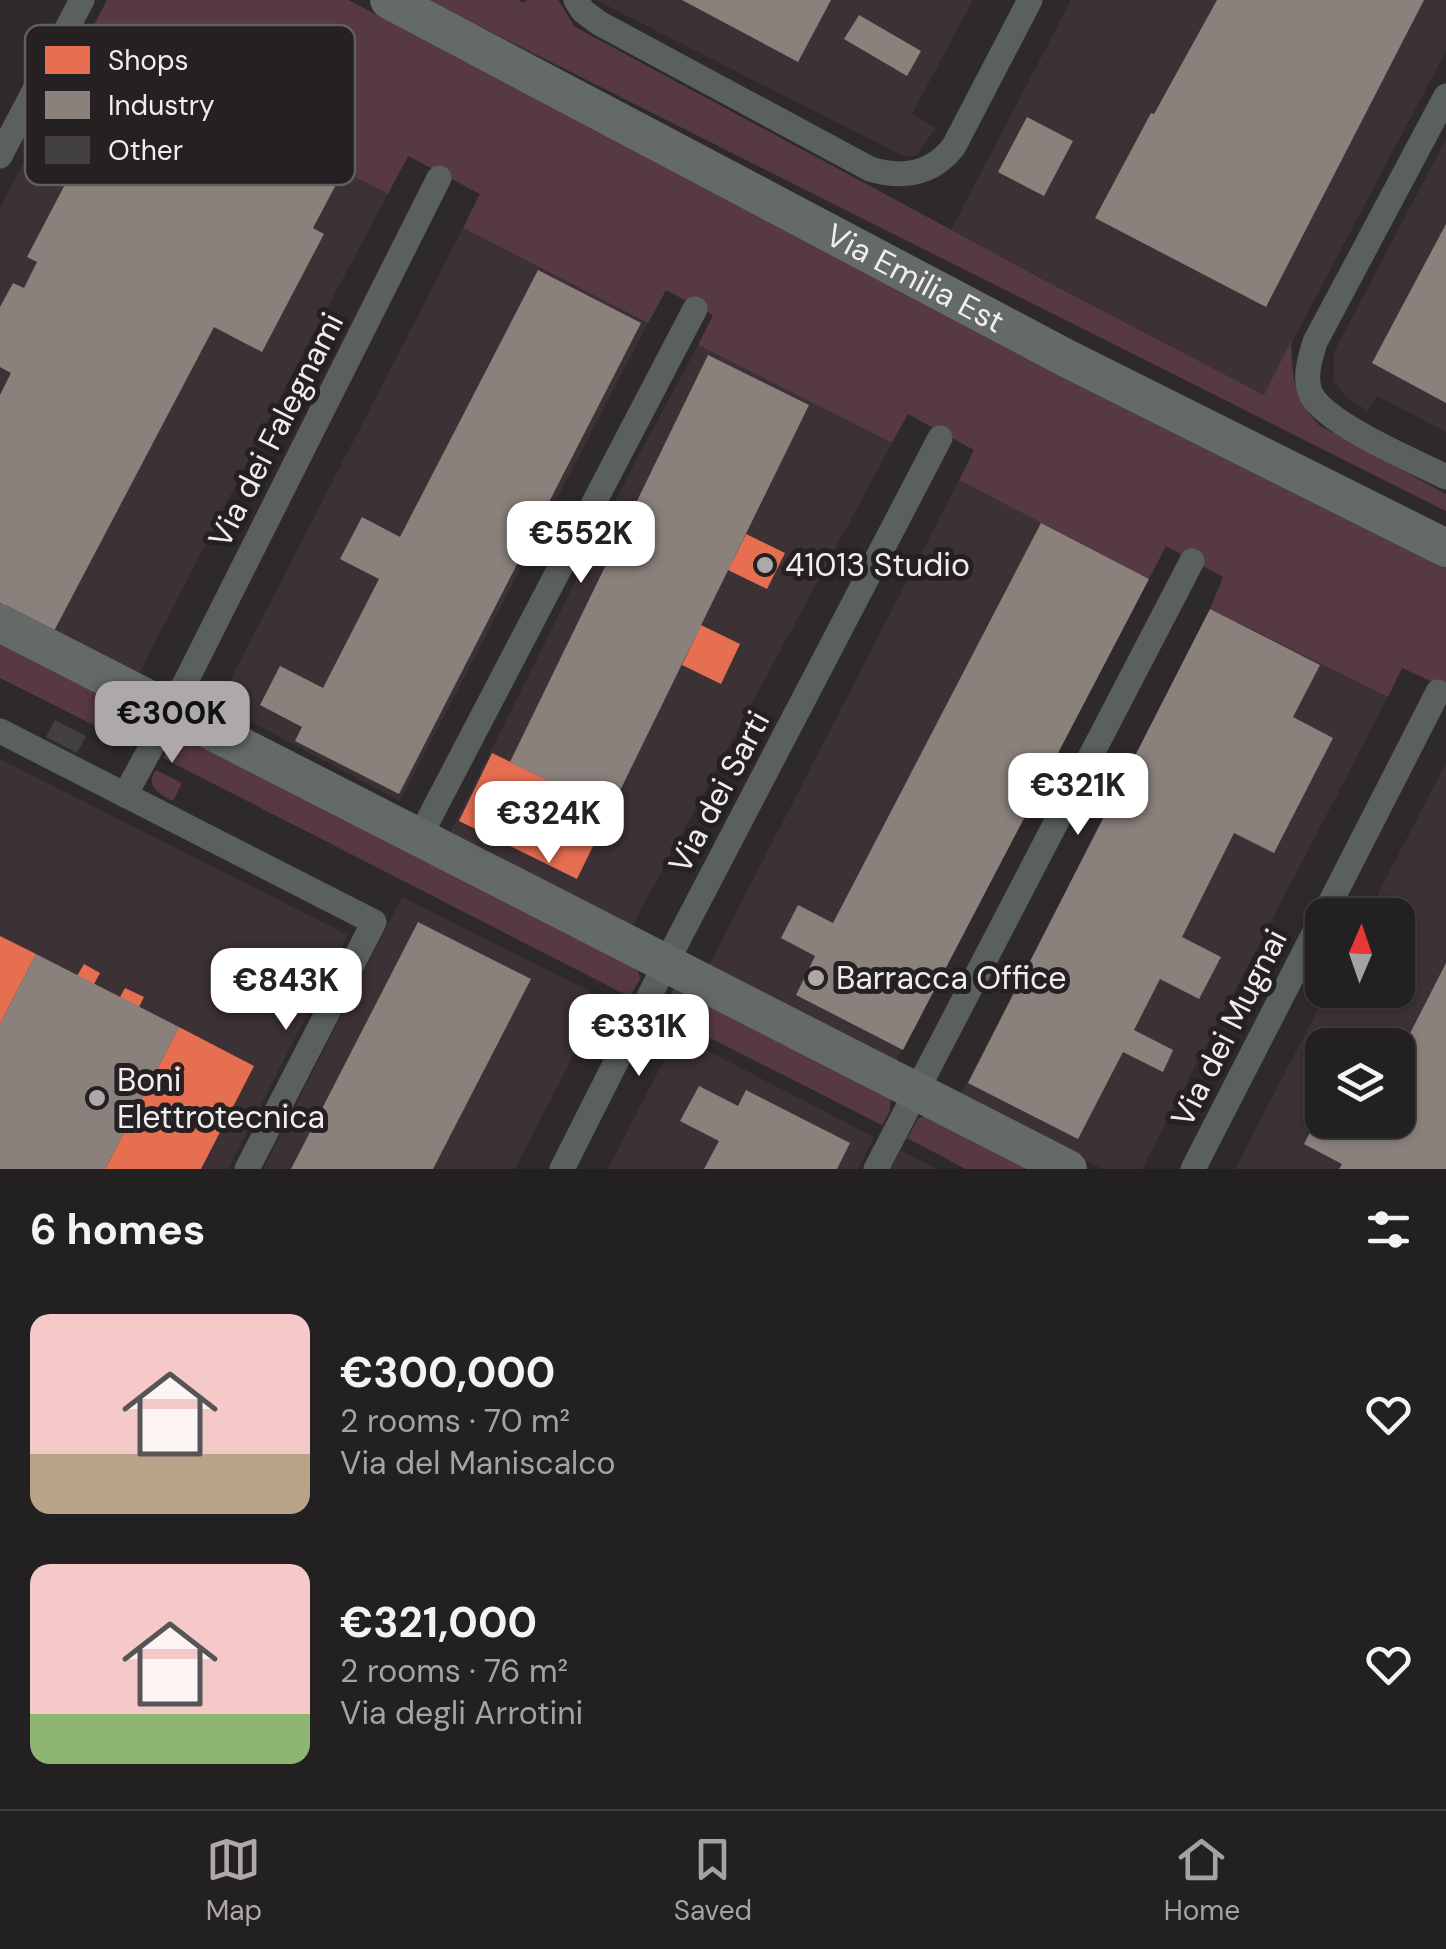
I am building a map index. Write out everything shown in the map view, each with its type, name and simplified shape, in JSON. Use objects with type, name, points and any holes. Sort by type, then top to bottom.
[{"type":"street","points":[[69,25],[82,0]]},
{"type":"street","name":"Via Emilia Est","points":[[389,0],[1066,358],[1446,548]]},
{"type":"street","points":[[576,0],[599,23],[870,170],[900,175],[917,172],[945,158],[954,146],[1030,0]]},
{"type":"street","points":[[1446,96],[1315,342],[1308,365],[1310,392],[1323,410],[1446,478]]},
{"type":"street","points":[[0,156],[25,108]]},
{"type":"street","name":"Via dei Falegnami","points":[[126,795],[440,178]]},
{"type":"street","points":[[419,838],[695,309]]},
{"type":"street","name":"Via dei Sarti","points":[[562,1169],[940,438]]},
{"type":"street","points":[[876,1169],[1192,561]]},
{"type":"street","points":[[0,623],[1068,1169]]},
{"type":"street","name":"Via dei Mugnai","points":[[1332,898],[1438,692]]},
{"type":"street","points":[[0,730],[374,922],[247,1169]]},
{"type":"street","name":"Via dei Mugnai","points":[[1193,1169],[1305,951]]},
{"type":"shaded area","points":[[107,0],[348,0],[1446,561],[1446,688],[1402,668],[1388,697],[1210,609],[1223,577],[1166,546],[1149,579],[959,480],[974,450],[908,414],[892,443],[698,345],[713,315],[666,290],[648,323],[463,228],[480,194],[408,156],[388,194],[355,177],[355,25],[94,25]]},
{"type":"shaded area","points":[[427,0],[558,0],[575,27],[1264,395],[1291,341],[1296,386],[1319,425],[1446,494],[1446,511]]},
{"type":"shaded area","points":[[596,0],[973,0],[912,114],[936,128],[916,156],[901,155]]},
{"type":"shaded area","points":[[1071,0],[1446,0],[1446,51],[1264,395],[951,230]]},
{"type":"shaded area","points":[[1446,139],[1446,432],[1377,396],[1368,411],[1346,397],[1334,381],[1334,352]]},
{"type":"shaded area","points":[[25,159],[25,185],[355,185],[355,177],[388,194],[139,674],[0,601],[0,208]]},
{"type":"shaded area","points":[[463,228],[648,323],[400,801],[218,704]]},
{"type":"shaded area","points":[[698,345],[892,443],[631,928],[449,834],[635,462]]},
{"type":"shaded area","points":[[959,480],[1149,579],[895,1063],[708,967]]},
{"type":"shaded area","points":[[1210,609],[1388,697],[1142,1169],[1102,1169],[960,1096]]},
{"type":"shaded area","points":[[0,643],[136,714],[143,724],[133,745],[0,678]]},
{"type":"shaded area","points":[[183,735],[638,969],[640,979],[630,997],[163,758],[173,739]]},
{"type":"shaded area","points":[[0,759],[348,935],[228,1169],[0,1169]]},
{"type":"shaded area","points":[[1446,763],[1446,1169],[1235,1169],[1305,1034],[1305,1138],[1415,1138],[1415,1028],[1308,1028],[1319,1008],[1415,1008],[1415,898],[1376,898]]},
{"type":"shaded area","points":[[156,770],[182,783],[173,801],[153,785]]},
{"type":"shaded area","points":[[402,897],[603,998],[515,1169],[263,1169]]},
{"type":"shaded area","points":[[674,988],[890,1098],[890,1111],[882,1125],[661,1013]]},
{"type":"shaded area","points":[[677,1035],[874,1137],[858,1169],[608,1169]]},
{"type":"shaded area","points":[[922,1117],[1029,1169],[966,1169],[907,1138]]},
{"type":"shaded area","points":[[901,1150],[936,1169],[891,1169]]},
{"type":"building: Shops","points":[[746,534],[785,553],[767,589],[728,570]]},
{"type":"building: Shops","points":[[701,625],[740,644],[721,684],[682,665]]},
{"type":"building: Shops","points":[[492,753],[610,811],[577,879],[459,821]]},
{"type":"building: Shops","points":[[0,936],[36,954],[0,1024]]},
{"type":"building: Shops","points":[[84,964],[100,973],[94,984],[77,976]]},
{"type":"building: Shops","points":[[125,988],[144,997],[139,1007],[120,997]]},
{"type":"building: Shops","points":[[179,1027],[254,1066],[201,1169],[105,1169]]},
{"type":"building: Industry","points":[[682,0],[831,0],[798,62]]},
{"type":"building: Industry","points":[[1217,0],[1424,0],[1266,307],[1095,218]]},
{"type":"building: Industry","points":[[859,15],[921,51],[907,76],[844,39]]},
{"type":"building: Industry","points":[[1027,117],[1073,141],[1044,196],[998,172]]},
{"type":"building: Industry","points":[[65,185],[336,185],[313,228],[324,234],[262,352],[214,327],[54,631],[0,603],[0,395],[11,373],[0,367],[0,307],[13,283],[24,288],[37,262],[27,257]]},
{"type":"building: Industry","points":[[1446,224],[1446,403],[1372,363]]},
{"type":"building: Industry","points":[[538,270],[641,323],[399,794],[295,741],[302,727],[260,705],[280,666],[323,688],[379,579],[340,559],[362,517],[400,537]]},
{"type":"building: Industry","points":[[708,355],[809,405],[610,811],[510,762]]},
{"type":"building: Industry","points":[[1041,523],[1149,579],[903,1050],[796,995],[815,956],[781,938],[798,905],[833,923]]},
{"type":"building: Industry","points":[[1210,609],[1320,665],[1293,717],[1333,738],[1274,853],[1234,833],[1182,937],[1221,957],[1199,999],[1160,979],[1134,1030],[1173,1050],[1163,1072],[1123,1052],[1078,1139],[968,1083]]},
{"type":"building: Industry","points":[[418,922],[531,979],[433,1169],[291,1169]]},
{"type":"building: Industry","points":[[36,954],[179,1027],[105,1169],[0,1169],[0,1024]]},
{"type":"building: Industry","points":[[1446,963],[1446,1169],[1339,1169],[1342,1164],[1304,1144],[1307,1138],[1415,1138],[1413,1028]]},
{"type":"building: Industry","points":[[699,1086],[738,1106],[746,1090],[850,1143],[837,1169],[704,1169],[719,1141],[680,1121]]},
{"type":"building: Other","points":[[55,720],[86,736],[77,753],[46,737]]},
{"type":"place","name":"41013 Studio","points":[[765,565]]},
{"type":"place","name":"Barracca Office","points":[[816,978]]},
{"type":"place","name":"Boni Elettrotecnica","points":[[97,1098]]}]
